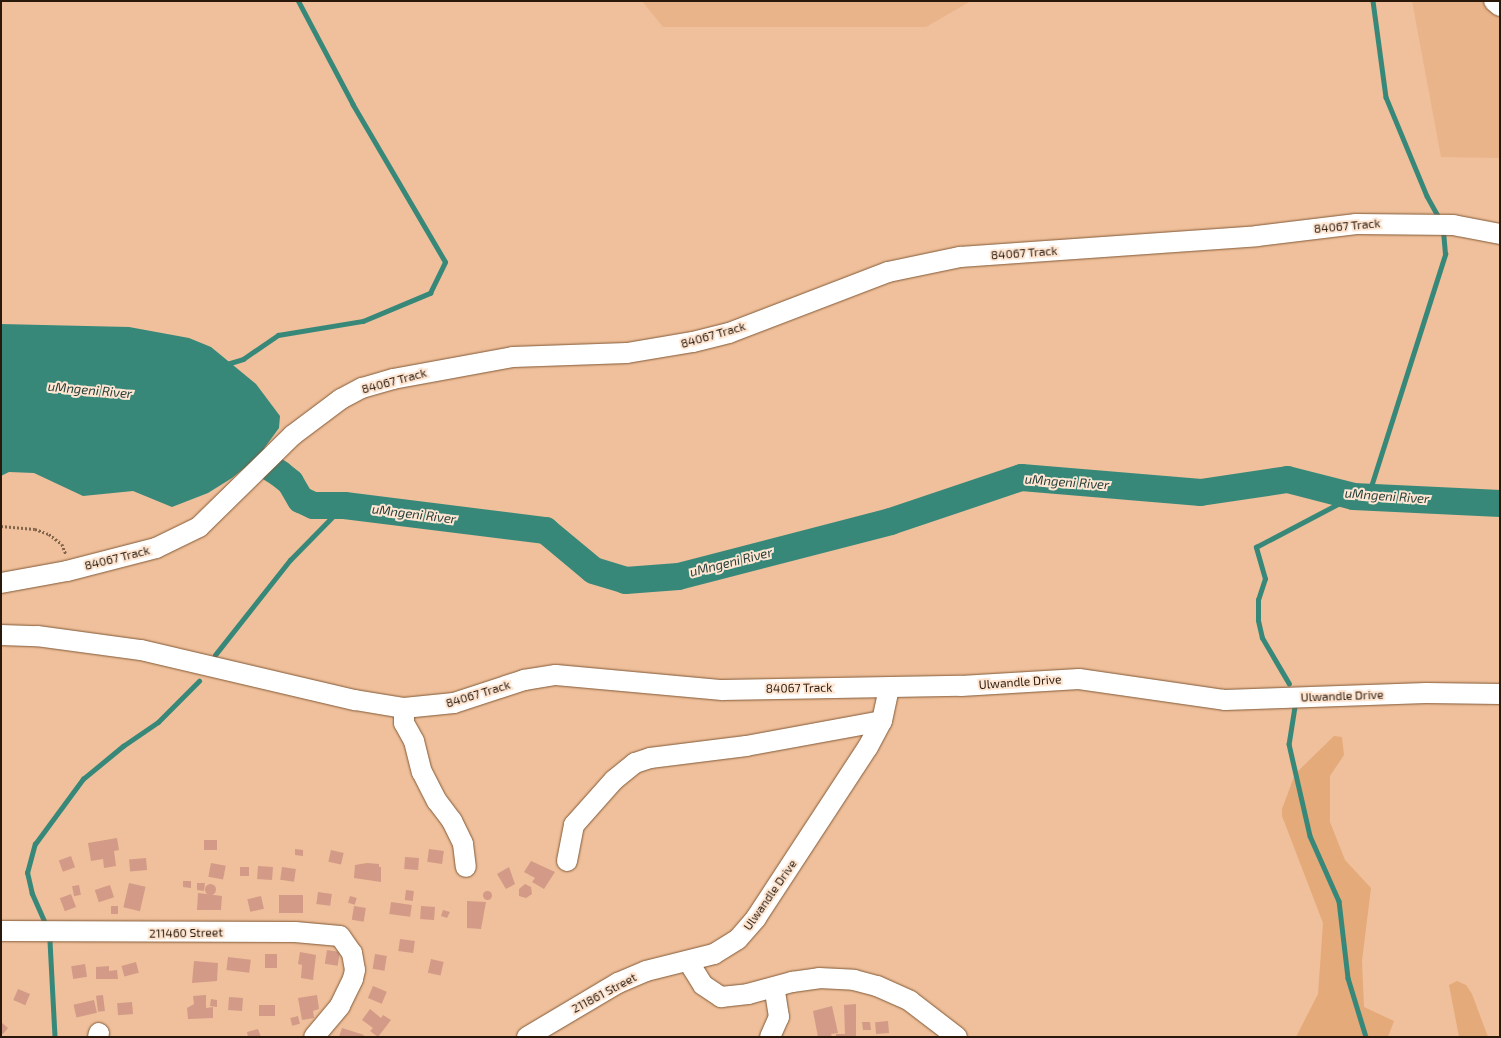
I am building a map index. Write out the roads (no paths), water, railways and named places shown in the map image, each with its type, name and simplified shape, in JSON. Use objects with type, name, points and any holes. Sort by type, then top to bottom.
[{"type":"street","points":[[1494,1],[1500,6]]},
{"type":"street","name":"84067 Track","points":[[1,583],[67,571],[156,548],[198,527],[235,494],[293,435],[341,399],[362,388],[393,378],[513,357],[627,352],[693,342],[729,333],[888,272],[960,257],[1257,236],[1362,224],[1453,225],[1500,234]]},
{"type":"street","name":"84067 Track","points":[[1,634],[37,636],[141,650],[355,700],[404,708],[454,703],[524,680],[556,675],[706,690],[889,688]]},
{"type":"street","name":"Ulwandle Drive","points":[[688,961],[726,949],[747,930],[845,783],[882,721],[889,688],[1079,679],[1225,700],[1411,694],[1500,694]]},
{"type":"street","points":[[404,708],[404,723],[414,741],[422,772],[437,801],[452,821],[463,844],[466,867]]},
{"type":"street","points":[[567,862],[574,825],[614,780],[635,763],[656,757],[746,746],[882,721]]},
{"type":"street","name":"211460 Street","points":[[1,932],[331,934],[345,940],[354,962],[355,970],[347,995],[333,1017],[314,1037]]},
{"type":"street","points":[[688,961],[703,985],[721,996],[748,994],[819,978],[854,980],[877,986],[910,1001],[957,1037]]},
{"type":"street","name":"211861 Street","points":[[527,1037],[618,983],[646,971],[688,961]]},
{"type":"street","points":[[770,1037],[779,1017],[774,987]]},
{"type":"water","points":[[1,324],[129,327],[189,338],[211,347],[256,384],[280,416],[279,428],[257,458],[232,478],[208,493],[172,507],[133,491],[83,496],[34,473],[9,472],[1,476]]},
{"type":"waterway","points":[[227,364],[243,359],[278,335],[363,321],[430,293],[445,262],[353,105],[298,1]]},
{"type":"waterway","points":[[1373,1],[1386,97],[1427,196],[1440,219]]},
{"type":"waterway","points":[[1368,496],[1445,254],[1443,230]]},
{"type":"waterway","name":"uMngeni River","points":[[242,450],[279,473],[290,482],[300,499],[313,505],[344,505],[545,530],[593,570],[625,580],[678,576],[890,521],[1021,477],[1200,492],[1287,479],[1353,496],[1500,503]]},
{"type":"waterway","points":[[1289,684],[1262,638],[1258,620],[1258,600],[1265,579],[1256,547],[1353,496]]},
{"type":"waterway","points":[[215,655],[290,560],[344,505]]},
{"type":"waterway","points":[[44,921],[32,894],[27,873],[35,844],[83,779],[123,746],[158,722],[199,681]]},
{"type":"waterway","points":[[1295,707],[1289,744],[1310,836],[1339,901],[1348,978],[1366,1037]]},
{"type":"waterway","points":[[50,941],[55,1037]]}]
